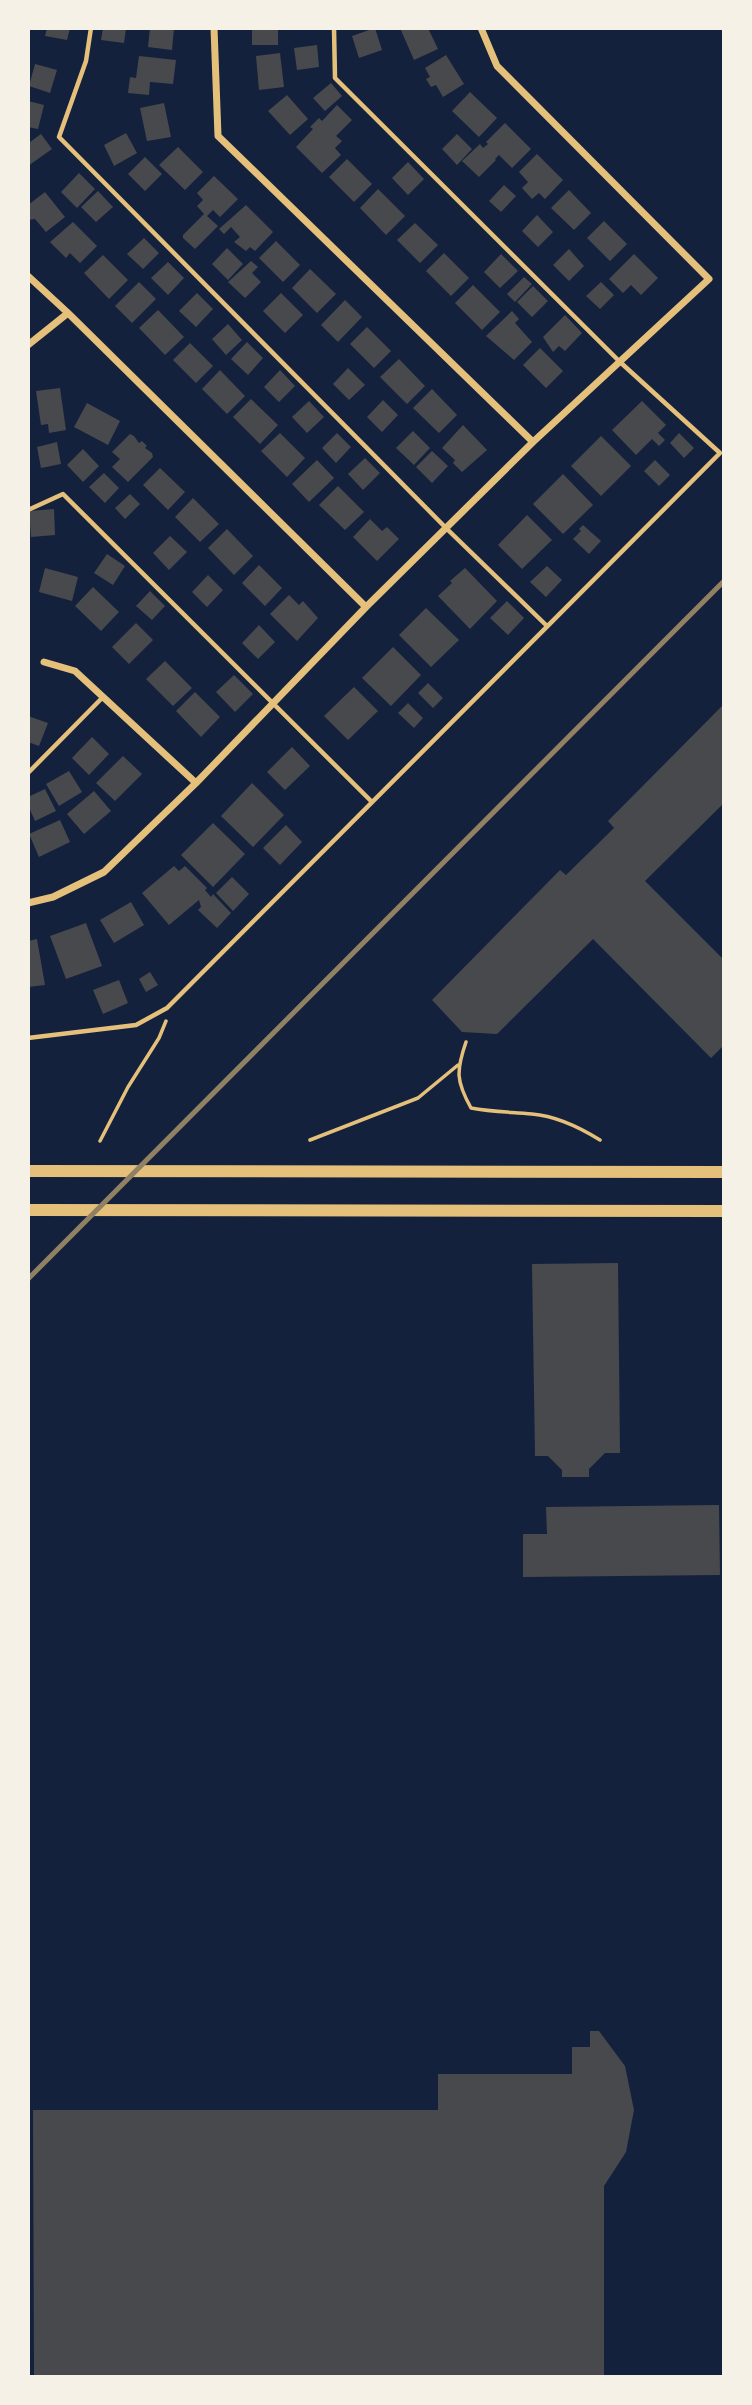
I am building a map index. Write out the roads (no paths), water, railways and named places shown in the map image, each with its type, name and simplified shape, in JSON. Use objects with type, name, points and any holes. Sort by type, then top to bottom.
[{"type":"main road","points":[[28,1171],[724,1172]]},
{"type":"main road","points":[[28,1210],[724,1211]]},
{"type":"street","points":[[214,28],[218,136],[533,442]]},
{"type":"street","points":[[28,903],[53,897],[104,872],[196,783],[366,607],[533,442],[709,279],[497,66],[481,28]]},
{"type":"street","points":[[28,276],[366,607]]},
{"type":"street","points":[[28,345],[68,313]]},
{"type":"street","points":[[44,662],[75,671],[196,783]]},
{"type":"lane","points":[[91,28],[86,61],[59,137],[447,529],[547,626]]},
{"type":"lane","points":[[28,1038],[136,1025],[167,1008],[720,453],[620,362],[335,78],[334,28]]},
{"type":"lane","points":[[28,510],[63,494],[371,801]]},
{"type":"lane","points":[[28,774],[102,698]]},
{"type":"railway","points":[[28,1279],[724,581]]}]
